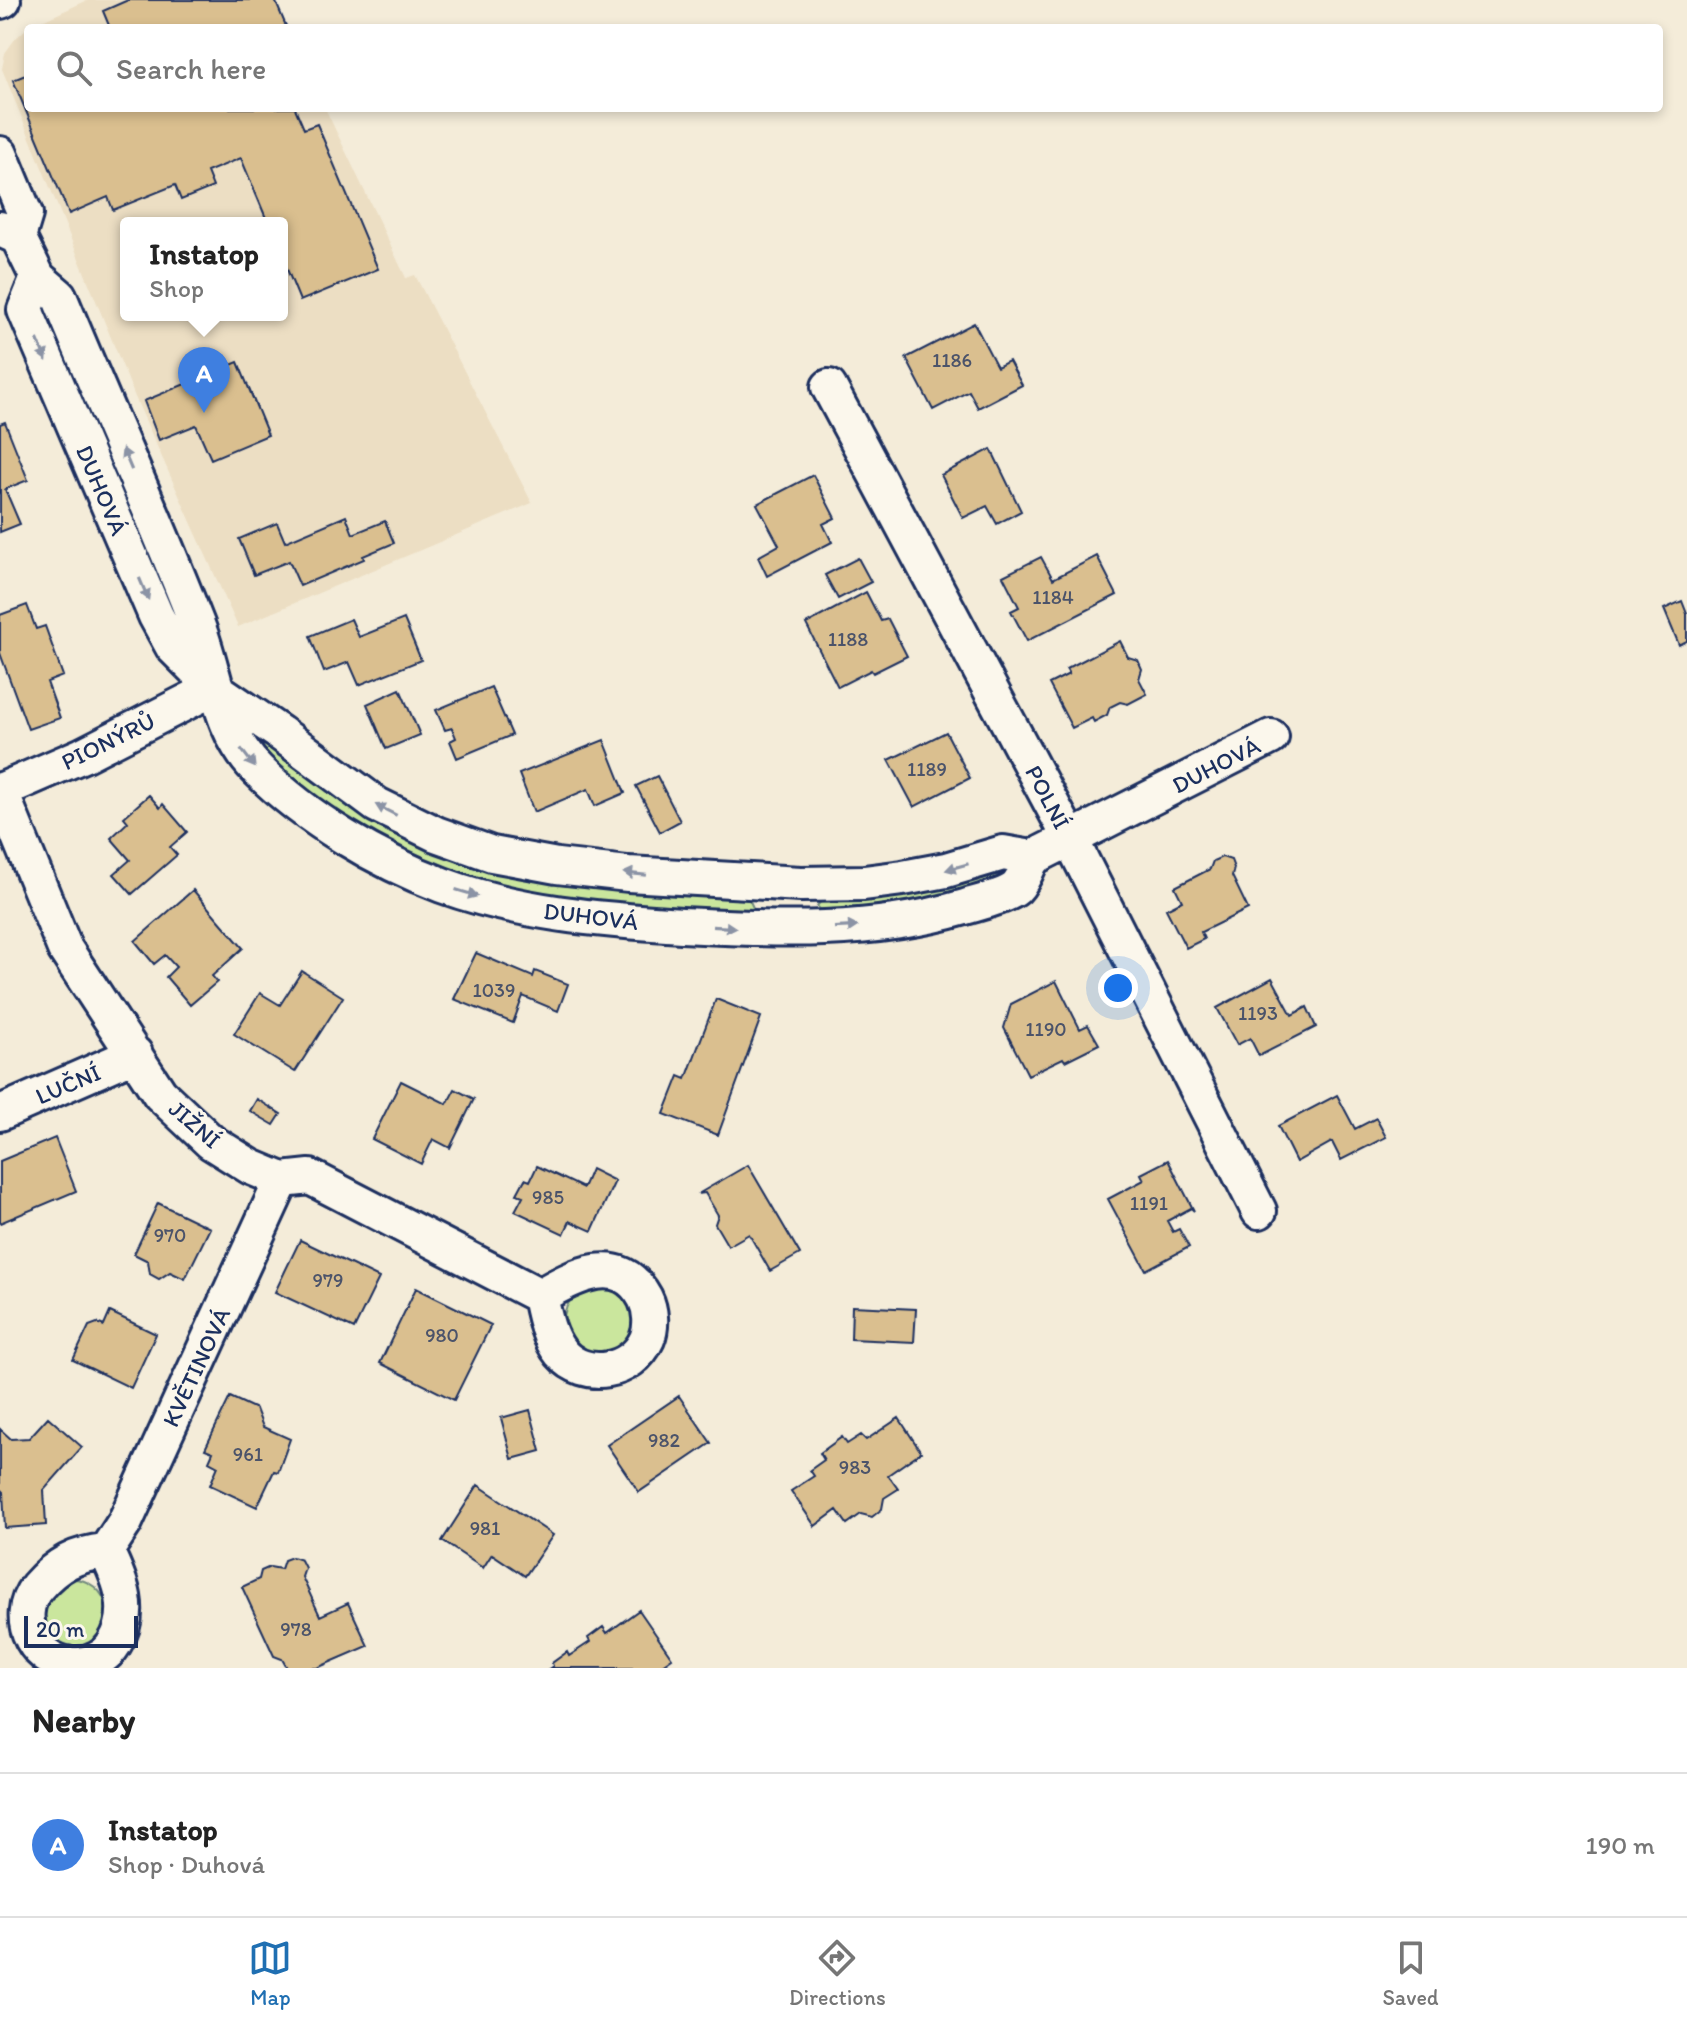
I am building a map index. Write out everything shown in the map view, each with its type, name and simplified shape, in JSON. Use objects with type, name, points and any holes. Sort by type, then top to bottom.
[{"type":"street","name":"DUHOVÁ","points":[[0,154],[25,214],[9,233],[38,278],[59,296],[199,627],[214,688],[237,743],[257,770],[369,852],[443,885],[495,902],[621,921],[803,930],[872,926],[940,915],[984,902],[1015,888],[1032,858]]},
{"type":"street","name":"DUHOVÁ","points":[[38,278],[25,310],[156,616],[173,647],[214,688],[377,805],[436,834],[492,854],[557,866],[654,876],[801,884],[864,883],[946,870],[1003,853],[1032,858],[1271,737]]},
{"type":"street","name":"POLNÍ","points":[[829,387],[1071,840],[1259,1211]]},
{"type":"street","points":[[117,526],[150,513]]},
{"type":"street","name":"PIONÝRŮ","points":[[0,790],[83,755],[214,688]]},
{"type":"street","name":"JIŽNÍ","points":[[0,790],[65,949],[160,1094],[211,1142],[251,1167],[282,1180],[310,1177],[540,1296]]},
{"type":"street","points":[[801,884],[803,930]]},
{"type":"street","name":"LUČNÍ","points":[[0,1113],[135,1054]]},
{"type":"street","name":"KVĚTINOVÁ","points":[[106,1551],[125,1522],[282,1180]]},
{"type":"shaded area","points":[[88,0],[274,0],[285,24],[36,24]]},
{"type":"shaded area","points":[[24,31],[24,112],[327,112],[406,278],[415,275],[532,503],[238,627],[135,397],[2,69],[5,53]]},
{"type":"green space","points":[[44,299],[130,498],[121,502],[40,310]]},
{"type":"green space","points":[[253,727],[449,856],[485,868],[559,883],[749,899],[755,912],[582,899],[474,877],[421,859],[370,833],[300,784],[255,742],[248,733]]},
{"type":"green space","points":[[1007,865],[1009,874],[940,896],[822,912],[817,906],[822,900]]},
{"type":"green space","points":[[591,1286],[605,1286],[617,1291],[627,1301],[632,1320],[627,1339],[617,1349],[605,1354],[591,1354],[579,1349],[569,1339],[564,1327],[564,1313],[569,1301],[579,1291]]},
{"type":"green space","points":[[65,1579],[82,1580],[94,1587],[103,1597],[107,1609],[103,1634],[94,1643],[81,1648],[61,1647],[39,1623],[51,1586]]},
{"type":"building","points":[[128,0],[275,0],[285,24],[108,24],[103,11]]},
{"type":"building","points":[[24,76],[24,106],[13,80]]},
{"type":"building","points":[[26,112],[297,112],[304,129],[317,124],[378,269],[300,301],[288,272],[288,217],[266,217],[241,158],[207,172],[213,187],[181,200],[175,185],[113,210],[108,197],[69,214]]},
{"type":"building","points":[[974,323],[997,367],[1009,361],[1022,385],[978,408],[969,391],[933,410],[906,358]]},
{"type":"building","points":[[238,362],[268,435],[211,459],[196,425],[159,440],[144,401]]},
{"type":"building","points":[[5,422],[28,480],[5,489],[20,524],[0,532],[0,424]]},
{"type":"building","points":[[991,449],[1021,511],[997,524],[987,506],[963,518],[941,475]]},
{"type":"building","points":[[813,475],[835,518],[823,524],[832,542],[767,576],[758,557],[779,545],[757,504]]},
{"type":"building","points":[[346,516],[353,534],[385,521],[394,543],[300,586],[289,561],[254,575],[239,539],[277,523],[285,542]]},
{"type":"building","points":[[1097,556],[1117,595],[1027,641],[1011,611],[1019,607],[1003,576],[1041,557],[1053,579]]},
{"type":"building","points":[[858,558],[871,582],[838,599],[825,575]]},
{"type":"building","points":[[866,592],[881,621],[888,619],[907,656],[838,687],[806,624]]},
{"type":"building","points":[[1682,601],[1687,614],[1687,641],[1679,645],[1664,609]]},
{"type":"building","points":[[27,605],[36,629],[45,626],[63,676],[47,682],[60,718],[28,729],[0,653],[0,615]]},
{"type":"building","points":[[351,619],[359,637],[404,619],[421,660],[359,685],[349,662],[324,672],[310,636]]},
{"type":"building","points":[[1120,641],[1128,657],[1138,660],[1142,669],[1139,679],[1147,694],[1128,704],[1120,702],[1110,707],[1107,715],[1094,722],[1092,718],[1072,728],[1049,684],[1069,674],[1066,669]]},
{"type":"building","points":[[491,687],[512,735],[457,758],[450,741],[456,738],[452,728],[445,730],[436,710]]},
{"type":"building","points":[[400,689],[420,735],[386,749],[367,704]]},
{"type":"building","points":[[946,732],[970,778],[914,807],[889,760]]},
{"type":"building","points":[[604,740],[625,793],[595,806],[588,789],[534,812],[519,774]]},
{"type":"building","points":[[657,776],[680,821],[660,832],[636,786]]},
{"type":"building","points":[[149,795],[160,808],[163,804],[187,832],[170,847],[177,855],[132,894],[114,874],[130,860],[111,838],[128,822],[124,817]]},
{"type":"building","points":[[1222,857],[1231,860],[1234,868],[1232,876],[1248,909],[1201,932],[1204,939],[1186,948],[1166,909],[1182,901],[1175,887],[1210,869],[1213,861]]},
{"type":"building","points":[[193,890],[243,948],[212,976],[217,982],[190,1005],[166,977],[176,967],[165,955],[154,964],[135,941]]},
{"type":"building","points":[[476,953],[533,977],[535,971],[568,984],[558,1011],[523,996],[513,1023],[454,999]]},
{"type":"building","points":[[302,971],[343,997],[295,1072],[234,1034],[260,993],[280,1005]]},
{"type":"building","points":[[1272,978],[1292,1015],[1307,1007],[1316,1027],[1259,1056],[1250,1038],[1237,1045],[1217,1008]]},
{"type":"building","points":[[1056,981],[1080,1029],[1088,1025],[1099,1044],[1028,1075],[1004,1028],[1011,1004]]},
{"type":"building","points":[[716,999],[761,1017],[718,1135],[664,1114],[679,1076],[686,1079]]},
{"type":"building","points":[[401,1081],[447,1104],[455,1089],[474,1099],[450,1148],[433,1139],[421,1164],[372,1139]]},
{"type":"building","points":[[1337,1095],[1355,1129],[1376,1118],[1386,1137],[1341,1160],[1332,1142],[1296,1162],[1278,1126]]},
{"type":"building","points":[[257,1099],[281,1114],[274,1125],[250,1111]]},
{"type":"building","points":[[55,1138],[76,1191],[0,1223],[0,1161]]},
{"type":"building","points":[[1168,1160],[1194,1211],[1191,1208],[1167,1221],[1173,1232],[1179,1229],[1189,1247],[1146,1270],[1108,1199],[1144,1180],[1141,1174]]},
{"type":"building","points":[[748,1165],[800,1254],[770,1271],[749,1234],[728,1246],[715,1224],[718,1215],[705,1193],[698,1194]]},
{"type":"building","points":[[537,1166],[583,1188],[591,1169],[615,1181],[592,1231],[570,1221],[564,1234],[515,1211],[523,1196],[517,1194],[525,1179],[530,1181]]},
{"type":"building","points":[[158,1203],[210,1228],[185,1279],[170,1272],[159,1279],[150,1274],[148,1261],[134,1254]]},
{"type":"building","points":[[300,1240],[379,1278],[354,1329],[275,1292]]},
{"type":"building","points":[[416,1288],[491,1325],[454,1400],[380,1363]]},
{"type":"building","points":[[852,1306],[916,1309],[914,1342],[851,1339]]},
{"type":"building","points":[[110,1312],[156,1334],[131,1388],[73,1360],[89,1326],[97,1323],[104,1326]]},
{"type":"building","points":[[679,1396],[711,1443],[639,1492],[607,1445]]},
{"type":"building","points":[[230,1397],[256,1409],[263,1427],[290,1439],[278,1472],[274,1471],[257,1507],[210,1485],[218,1466],[209,1461],[213,1452],[205,1449]]},
{"type":"building","points":[[530,1410],[541,1451],[512,1459],[501,1418]]},
{"type":"building","points":[[48,1417],[82,1447],[44,1490],[46,1525],[5,1528],[3,1492],[0,1489],[0,1429],[11,1439],[29,1438]]},
{"type":"building","points":[[899,1418],[921,1452],[888,1475],[898,1489],[884,1498],[882,1509],[872,1517],[861,1514],[847,1524],[837,1510],[815,1526],[791,1491],[814,1476],[810,1470],[824,1460],[820,1453],[842,1437],[847,1444],[861,1435],[866,1440]]},
{"type":"building","points":[[478,1485],[553,1535],[525,1576],[492,1554],[483,1568],[442,1541]]},
{"type":"building","points":[[292,1557],[301,1560],[305,1568],[302,1577],[320,1616],[348,1603],[368,1646],[317,1668],[287,1668],[282,1659],[274,1656],[242,1587],[259,1579],[261,1571],[270,1567],[281,1569],[284,1560]]},
{"type":"building","points":[[639,1610],[672,1658],[658,1668],[550,1668],[567,1652],[569,1656],[590,1642],[588,1638],[603,1627],[607,1633]]},
{"type":"place","name":"Instatop","points":[[204,413]]}]
